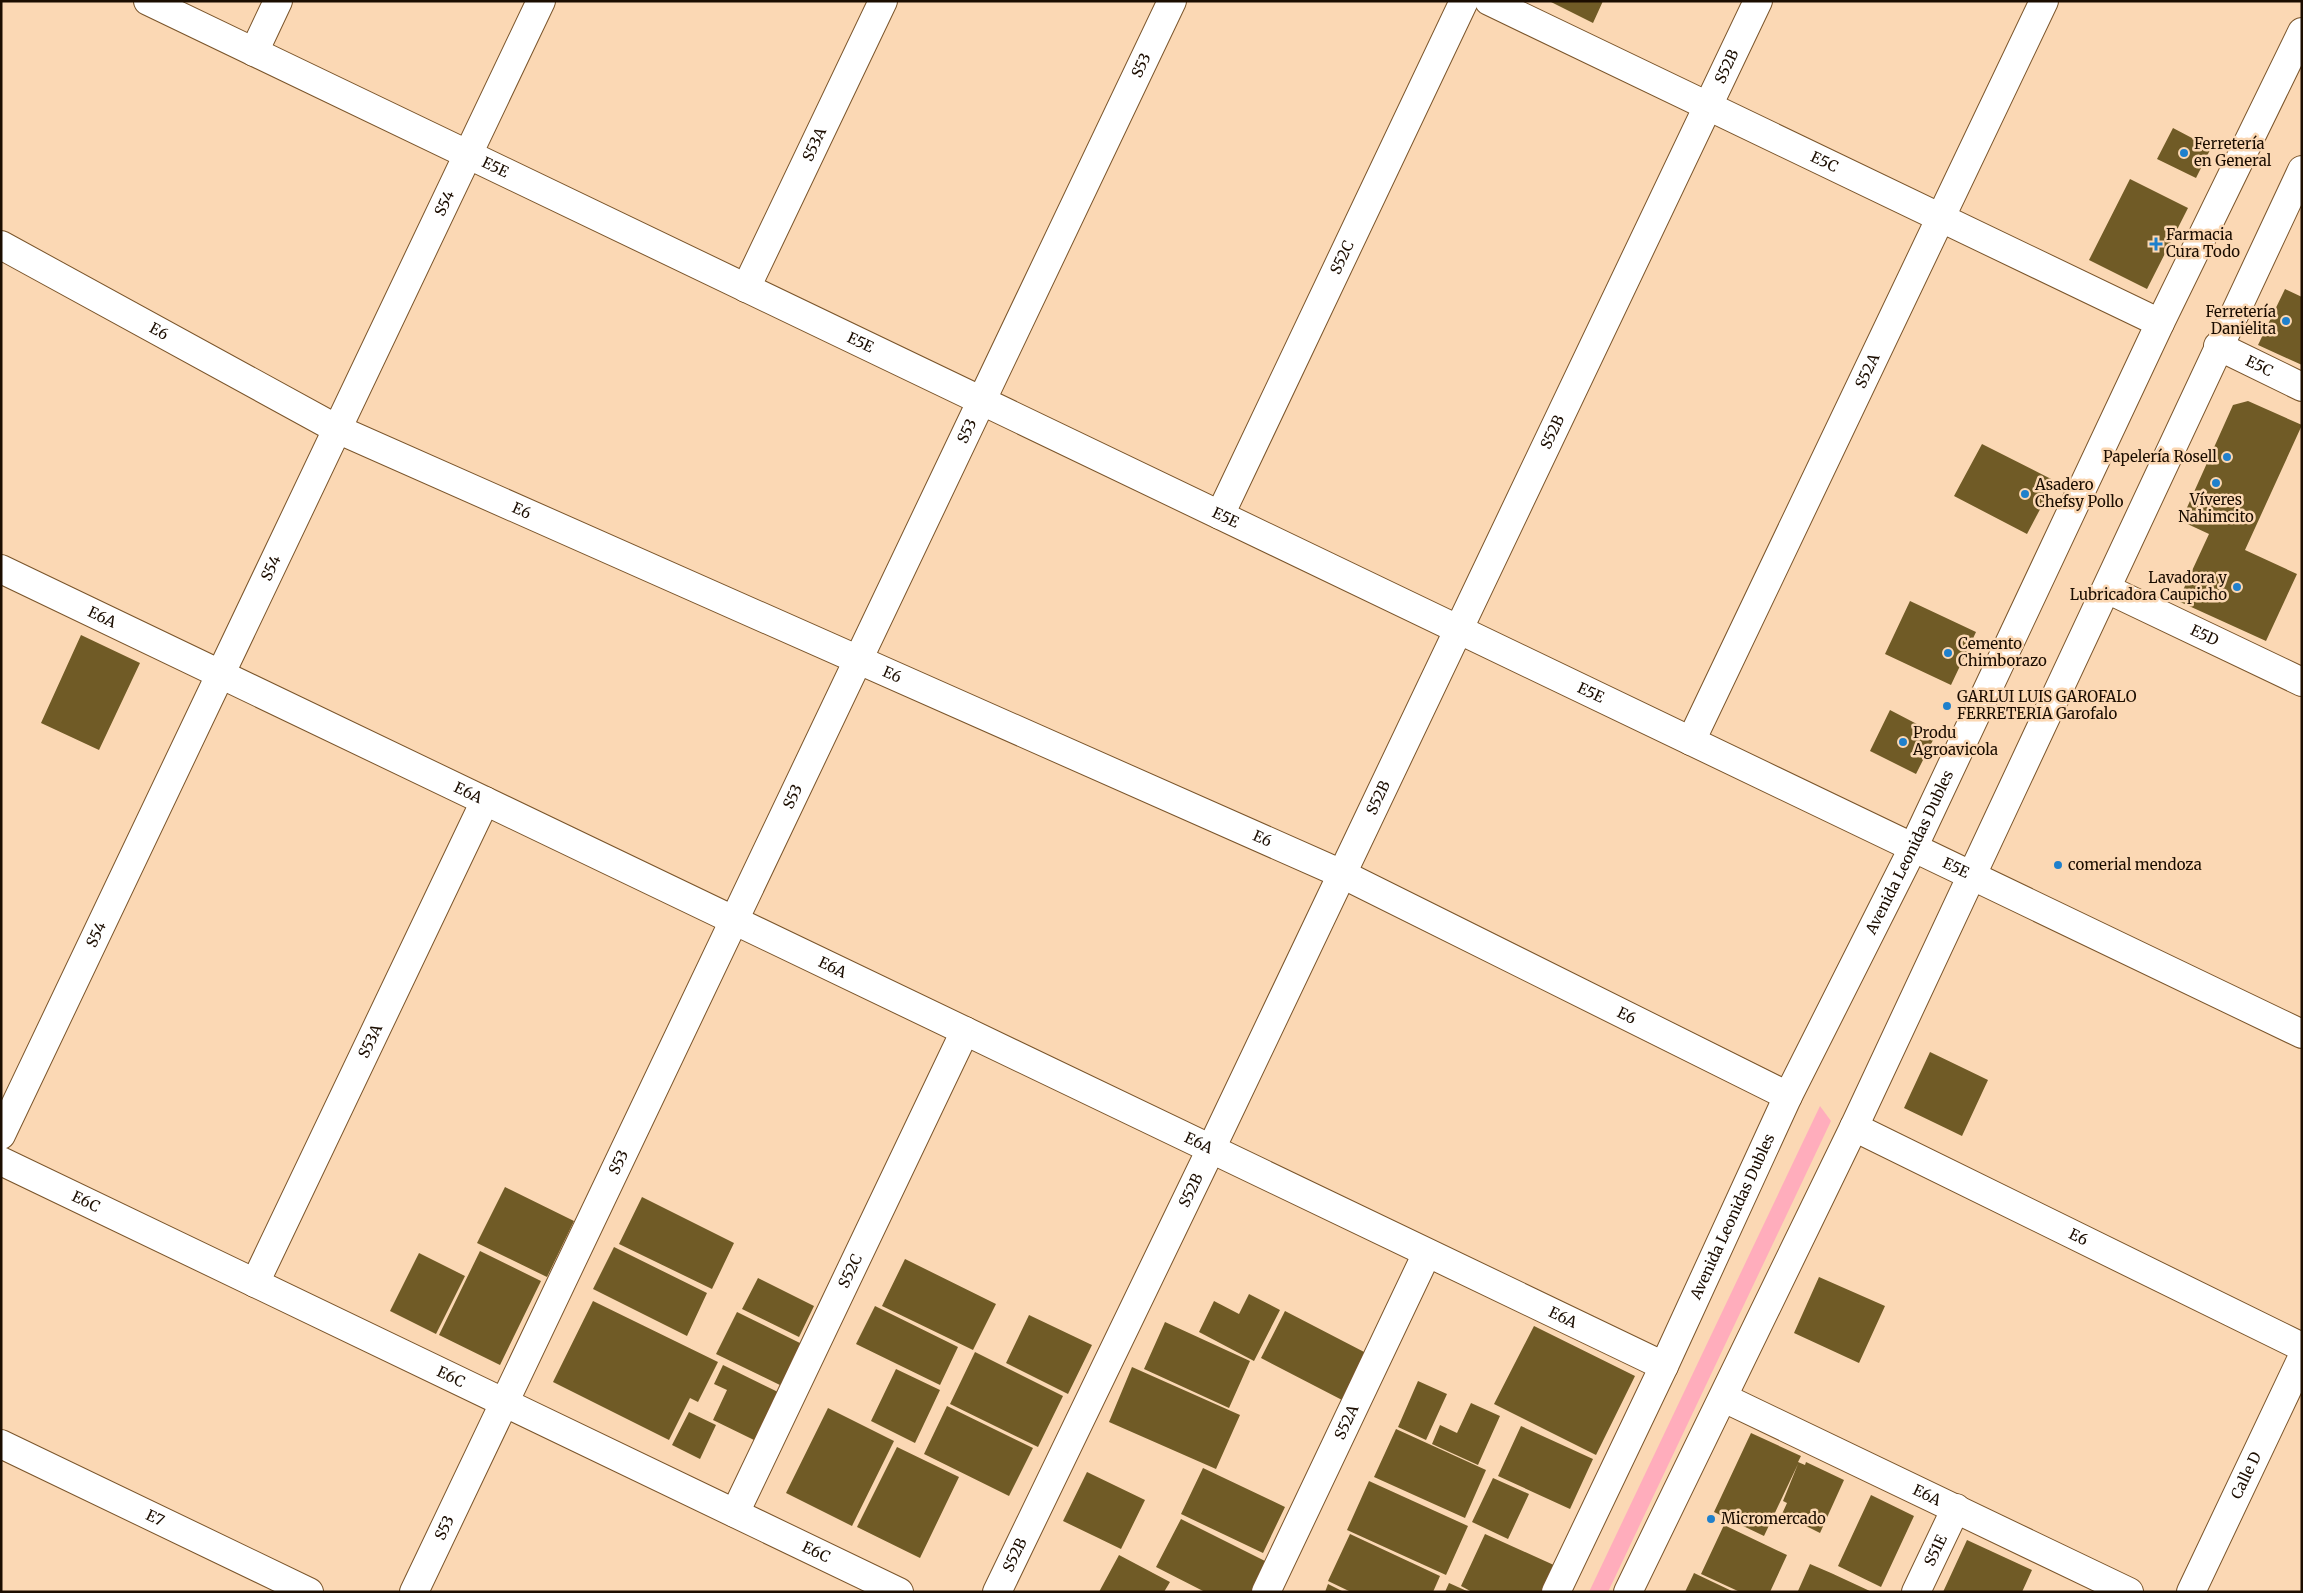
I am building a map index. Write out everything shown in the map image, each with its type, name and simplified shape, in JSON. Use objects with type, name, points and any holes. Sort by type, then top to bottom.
[{"type":"street","name":"E5E","points":[[148,1],[2302,1034]]},
{"type":"street","points":[[254,52],[278,1]]},
{"type":"street","name":"S54","points":[[1,1135],[541,1]]},
{"type":"street","name":"S53A","points":[[746,288],[883,1]]},
{"type":"street","name":"S53","points":[[414,1592],[1172,1]]},
{"type":"street","name":"S52C","points":[[1220,515],[1464,1]]},
{"type":"street","name":"E5C","points":[[1489,1],[2160,323]]},
{"type":"street","name":"S52B","points":[[997,1592],[1211,1149],[1758,1]]},
{"type":"street","name":"S52A","points":[[1691,741],[2044,1]]},
{"type":"street","name":"Avenida Leonidas Dubles","points":[[1556,1592],[1664,1366],[1788,1096],[1913,848],[2160,323],[2302,32]]},
{"type":"street","points":[[1628,1592],[1724,1398],[1854,1127],[2302,170]]},
{"type":"street","name":"E6","points":[[1,246],[337,429],[858,658],[1342,874],[1788,1096]]},
{"type":"street","name":"E5C","points":[[2218,346],[2302,387]]},
{"type":"street","name":"E6A","points":[[1,569],[1664,1366]]},
{"type":"street","name":"E5D","points":[[2107,589],[2302,682]]},
{"type":"street","name":"S53A","points":[[255,1283],[485,801]]},
{"type":"street","name":"S52C","points":[[735,1513],[965,1031]]},
{"type":"street","name":"E6","points":[[1854,1127],[2302,1347]]},
{"type":"street","name":"E6C","points":[[1,1161],[899,1592]]},
{"type":"street","name":"S52A","points":[[1266,1592],[1427,1253]]},
{"type":"street","name":"Calle D","points":[[2190,1592],[2302,1358]]},
{"type":"street","name":"E6A","points":[[1724,1398],[2130,1592]]},
{"type":"street","name":"E7","points":[[1,1444],[309,1592]]},
{"type":"street","name":"S51E","points":[[1916,1592],[1956,1508]]},
{"type":"shaded area","points":[[1820,1106],[1831,1121],[1608,1592],[1589,1592]]},
{"type":"building","points":[[1549,1],[1603,1],[1593,23]]},
{"type":"building","name":"Ferretería en General","points":[[2173,128],[2211,148],[2196,178],[2157,159]]},
{"type":"building","points":[[2130,179],[2188,208],[2147,289],[2089,260]]},
{"type":"building","name":"Ferretería Danielita","points":[[2285,289],[2302,297],[2302,365],[2258,345]]},
{"type":"building","points":[[2248,401],[2302,425],[2245,550],[2297,574],[2266,641],[2178,601],[2209,534],[2181,521],[2233,405]]},
{"type":"building","points":[[1982,444],[2055,481],[2027,534],[1954,496]]},
{"type":"building","points":[[1910,601],[1976,632],[1951,685],[1885,654]]},
{"type":"building","points":[[81,635],[140,663],[99,750],[41,723]]},
{"type":"building","name":"Produ Agroavicola","points":[[1890,710],[1936,734],[1916,774],[1870,751]]},
{"type":"building","points":[[1930,1052],[1988,1080],[1962,1136],[1904,1108]]},
{"type":"building","points":[[505,1187],[574,1221],[547,1277],[477,1243]]},
{"type":"building","points":[[642,1197],[734,1243],[712,1289],[619,1244]]},
{"type":"building","points":[[614,1247],[707,1293],[687,1336],[593,1289]]},
{"type":"building","points":[[480,1251],[541,1281],[500,1365],[439,1335]]},
{"type":"building","points":[[419,1253],[465,1276],[436,1334],[390,1311]]},
{"type":"building","points":[[905,1259],[996,1304],[973,1350],[882,1306]]},
{"type":"building","points":[[1819,1277],[1885,1306],[1859,1363],[1794,1333]]},
{"type":"building","points":[[758,1278],[814,1306],[799,1337],[742,1309]]},
{"type":"building","points":[[1249,1294],[1280,1310],[1254,1361],[1199,1332],[1214,1301],[1239,1314]]},
{"type":"building","points":[[593,1301],[718,1362],[698,1402],[690,1398],[669,1440],[553,1382]]},
{"type":"building","points":[[875,1306],[958,1347],[940,1385],[856,1344]]},
{"type":"building","points":[[1285,1311],[1368,1354],[1344,1401],[1261,1358]]},
{"type":"building","points":[[737,1312],[804,1345],[784,1387],[716,1354]]},
{"type":"building","points":[[1029,1315],[1092,1345],[1068,1394],[1006,1363]]},
{"type":"building","points":[[1165,1322],[1250,1361],[1229,1408],[1144,1369]]},
{"type":"building","points":[[1534,1326],[1635,1376],[1596,1455],[1494,1404]]},
{"type":"building","points":[[975,1352],[1063,1396],[1038,1447],[950,1404]]},
{"type":"building","points":[[723,1365],[778,1392],[754,1440],[713,1420],[727,1390],[714,1384]]},
{"type":"building","points":[[1132,1367],[1240,1415],[1216,1469],[1109,1422]]},
{"type":"building","points":[[896,1369],[940,1390],[915,1443],[871,1421]]},
{"type":"building","points":[[1418,1381],[1447,1394],[1426,1440],[1398,1427]]},
{"type":"building","points":[[1471,1403],[1500,1416],[1478,1465],[1432,1444],[1440,1425],[1457,1433]]},
{"type":"building","points":[[947,1406],[1033,1448],[1009,1496],[924,1454]]},
{"type":"building","points":[[828,1408],[894,1441],[852,1526],[786,1493]]},
{"type":"building","points":[[689,1412],[716,1425],[700,1459],[672,1445]]},
{"type":"building","points":[[1521,1426],[1593,1459],[1570,1509],[1498,1476]]},
{"type":"building","points":[[1396,1429],[1486,1470],[1465,1518],[1374,1477]]},
{"type":"building","points":[[1751,1433],[1801,1456],[1798,1462],[1805,1465],[1806,1462],[1844,1480],[1820,1533],[1782,1514],[1787,1503],[1783,1501],[1798,1464],[1764,1536],[1714,1512]]},
{"type":"building","points":[[897,1447],[959,1477],[920,1558],[857,1527]]},
{"type":"building","points":[[1203,1468],[1285,1507],[1263,1553],[1181,1514]]},
{"type":"building","points":[[1087,1472],[1145,1500],[1121,1549],[1063,1521]]},
{"type":"building","points":[[1493,1478],[1529,1494],[1508,1539],[1472,1522]]},
{"type":"building","points":[[1369,1481],[1468,1526],[1446,1575],[1347,1530]]},
{"type":"building","points":[[1871,1495],[1914,1516],[1881,1587],[1838,1566]]},
{"type":"building","points":[[1181,1519],[1277,1567],[1265,1592],[1205,1592],[1156,1567]]},
{"type":"building","points":[[1724,1525],[1787,1555],[1770,1592],[1740,1592],[1701,1574]]},
{"type":"building","points":[[1350,1534],[1440,1576],[1433,1592],[1351,1592],[1328,1581]]},
{"type":"building","points":[[1485,1534],[1556,1566],[1544,1592],[1472,1592],[1461,1586]]},
{"type":"building","points":[[1967,1540],[2032,1570],[2022,1592],[1943,1592]]},
{"type":"building","points":[[1119,1555],[1170,1582],[1164,1592],[1099,1592]]},
{"type":"building","points":[[1810,1564],[1831,1573],[1872,1592],[1798,1591]]},
{"type":"building","points":[[1694,1573],[1734,1592],[1685,1592]]},
{"type":"building","points":[[1449,1583],[1469,1592],[1445,1592]]},
{"type":"building","points":[[1328,1584],[1344,1592],[1325,1592]]},
{"type":"place","name":"Ferretería en General","points":[[2184,153]]},
{"type":"place","name":"Farmacia Cura Todo","points":[[2156,244]]},
{"type":"place","name":"Ferretería Danielita","points":[[2286,321]]},
{"type":"place","name":"Papelería Rosell","points":[[2227,457]]},
{"type":"place","name":"Víveres Nahimcito","points":[[2216,483]]},
{"type":"place","name":"Asadero Chefsy Pollo","points":[[2025,494]]},
{"type":"place","name":"Lavadora y Lubricadora Caupicho","points":[[2237,587]]},
{"type":"place","name":"Cemento Chimborazo","points":[[1948,653]]},
{"type":"place","name":"GARLUI LUIS GAROFALO FERRETERIA Garofalo","points":[[1947,706]]},
{"type":"place","name":"Produ Agroavicola","points":[[1903,742]]},
{"type":"place","name":"comerial mendoza","points":[[2058,865]]},
{"type":"place","name":"Micromercado","points":[[1711,1519]]}]
